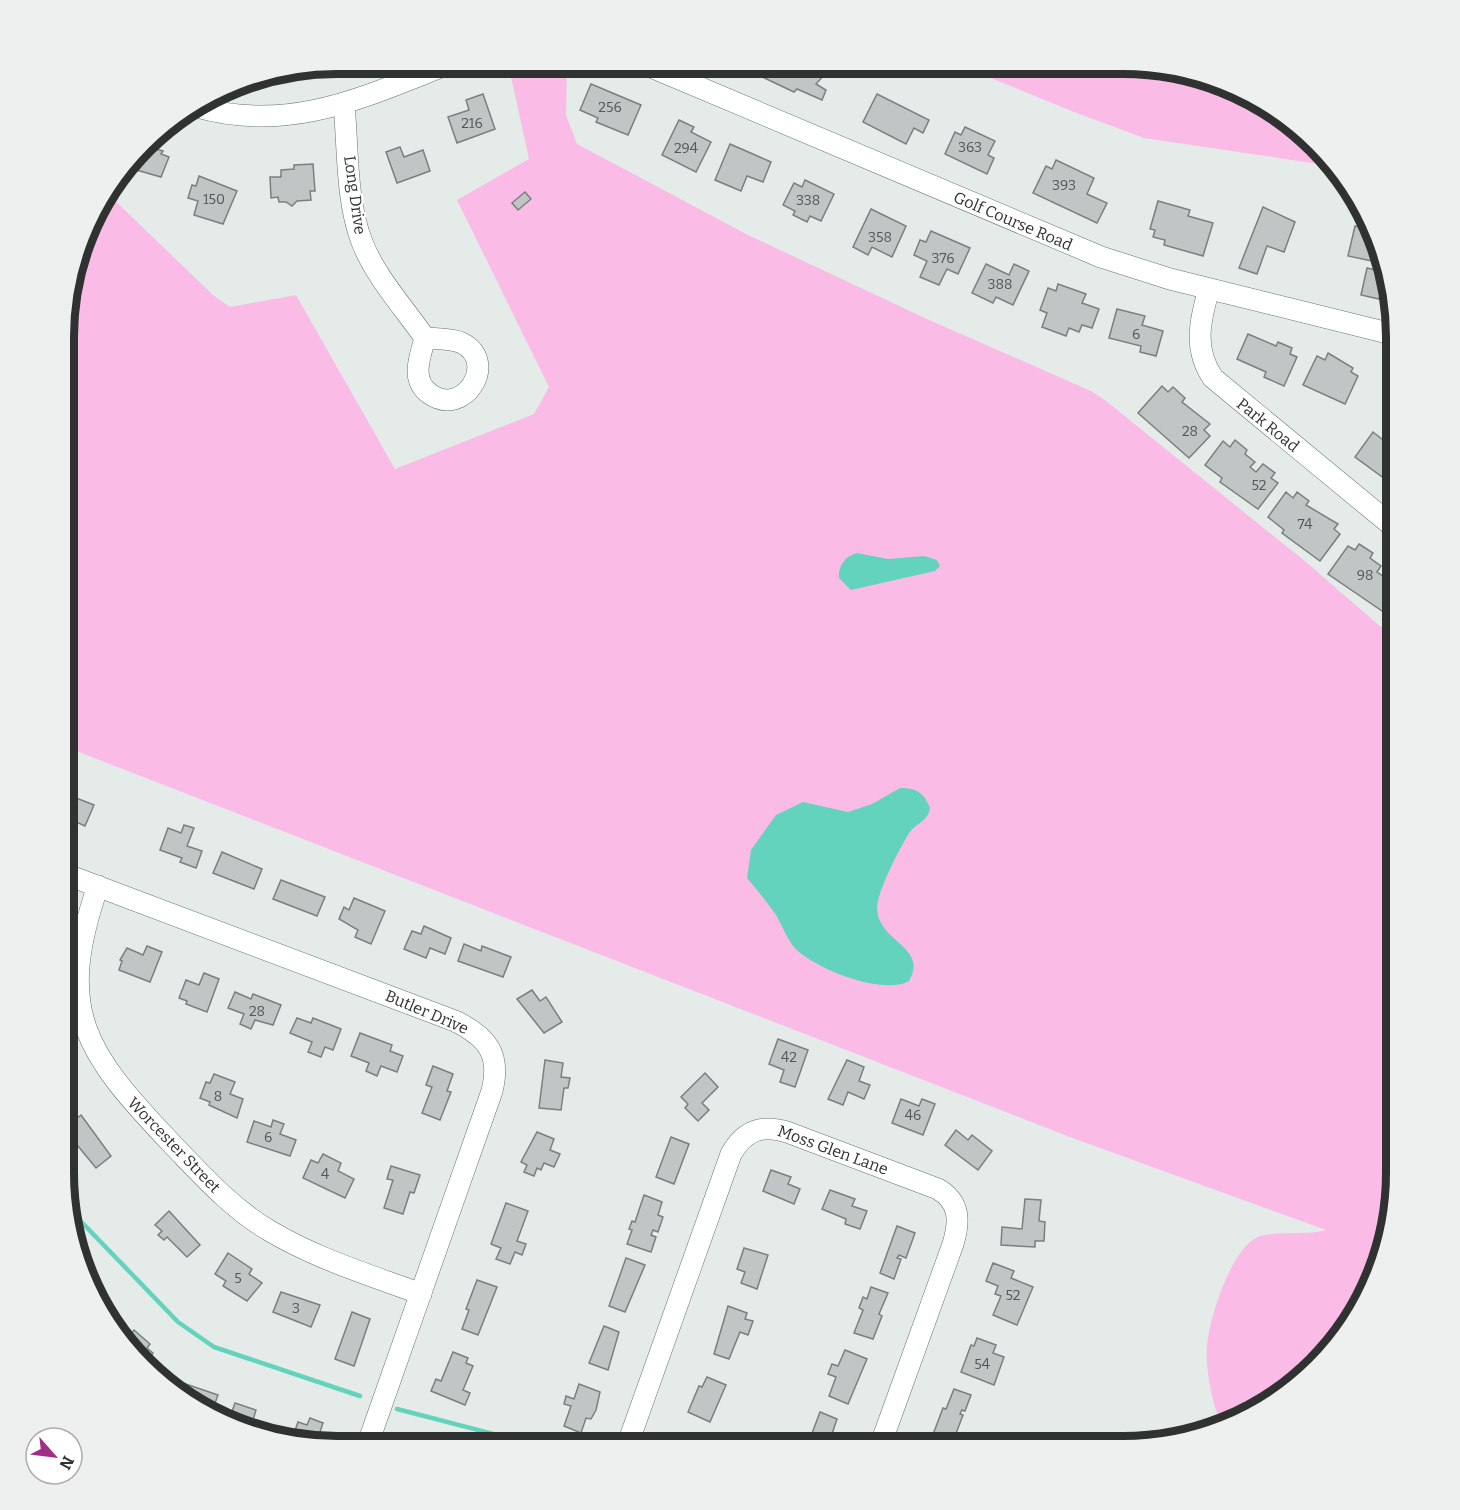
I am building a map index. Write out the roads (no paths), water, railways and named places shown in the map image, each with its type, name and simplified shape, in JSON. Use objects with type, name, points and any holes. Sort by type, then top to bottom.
[{"type":"street","points":[[206,108],[262,117],[303,114],[344,104],[422,74]]},
{"type":"street","name":"Golf Course Road","points":[[667,74],[1060,242],[1133,268],[1386,333]]},
{"type":"street","name":"Long Drive","points":[[344,104],[354,208],[362,242],[370,259],[425,338]]},
{"type":"street","name":"Park Road","points":[[1209,289],[1199,334],[1202,358],[1213,378],[1386,522]]},
{"type":"street","name":"Butler Drive","points":[[74,877],[454,1021],[484,1041],[494,1058],[495,1079],[371,1436]]},
{"type":"street","name":"Worcester Street","points":[[98,886],[80,949],[78,989],[85,1027],[99,1058],[116,1083],[212,1186],[247,1216],[268,1230],[318,1255],[421,1294]]},
{"type":"street","name":"Moss Glen Lane","points":[[631,1436],[731,1154],[745,1136],[767,1127],[787,1132],[938,1189],[946,1194],[956,1210],[958,1219],[953,1244],[884,1436]]},
{"type":"waterway","points":[[78,1218],[178,1322],[214,1347],[360,1396]]},
{"type":"waterway","points":[[397,1409],[501,1436]]}]
